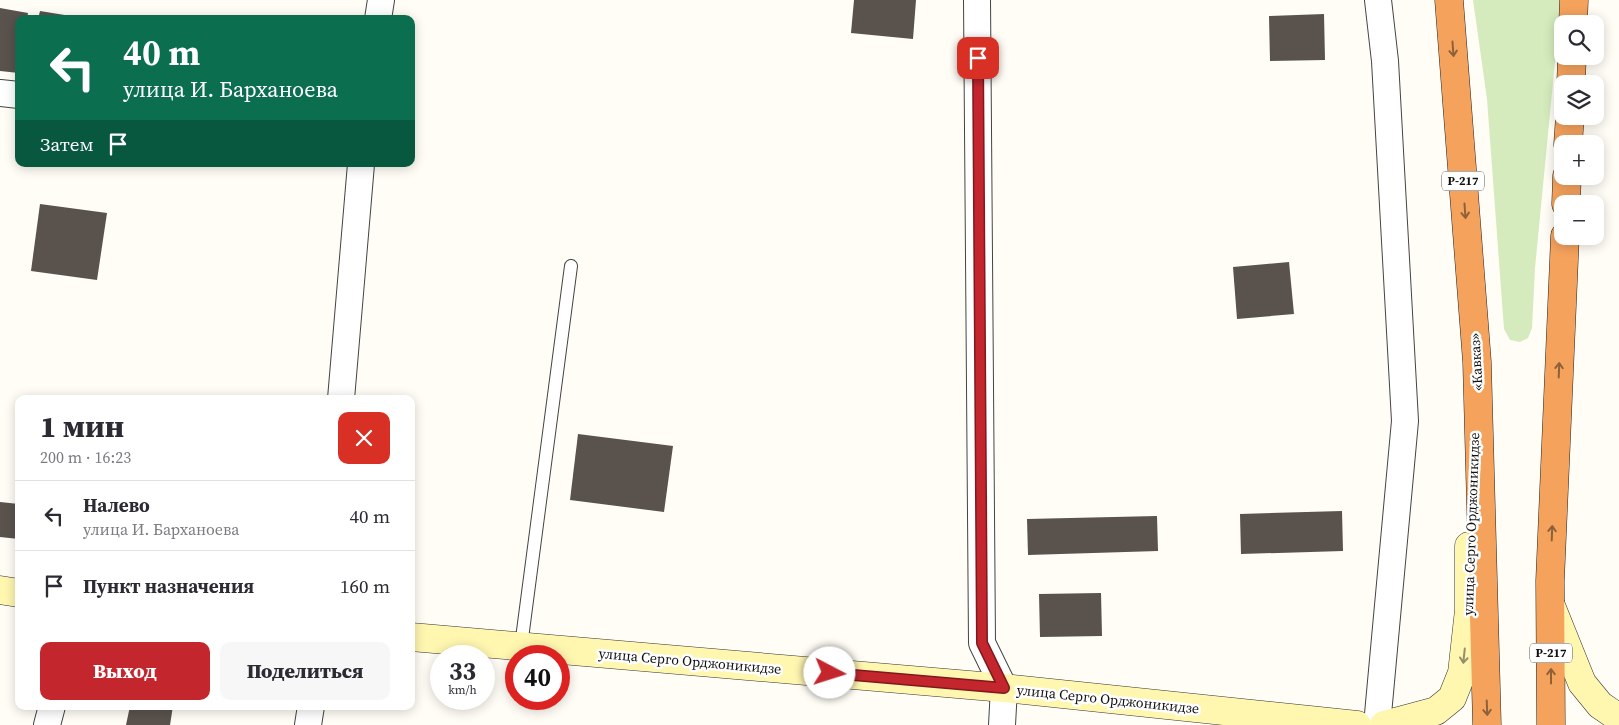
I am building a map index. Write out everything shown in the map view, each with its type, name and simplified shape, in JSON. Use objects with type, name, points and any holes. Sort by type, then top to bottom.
[{"type":"highway","name":"«Кавказ»","points":[[1449,0],[1477,362],[1487,725]]},
{"type":"highway","points":[[1573,15],[1574,0]]},
{"type":"highway","name":"Р-217","points":[[1551,725],[1550,581],[1565,245]]},
{"type":"street","points":[[379,15],[381,0]]},
{"type":"street","points":[[977,0],[982,643],[1004,688],[1002,725]]},
{"type":"street","points":[[1377,725],[1405,421],[1385,61],[1378,0]]},
{"type":"street","points":[[0,93],[15,95]]},
{"type":"street","points":[[341,395],[361,167]]},
{"type":"street","name":"улица Серго Орджоникидзе","points":[[1384,725],[1436,711],[1452,698],[1462,674],[1469,610],[1469,530],[1477,362]]},
{"type":"street","points":[[0,590],[15,592]]},
{"type":"street","points":[[1551,606],[1582,683],[1600,705],[1619,718]]},
{"type":"street","name":"улица Серго Орджоникидзе","points":[[415,636],[510,645]]},
{"type":"street","name":"улица Серго Орджоникидзе","points":[[570,650],[1004,688],[1357,725]]},
{"type":"street","points":[[47,725],[51,710]]},
{"type":"street","points":[[308,725],[310,710]]},
{"type":"lane","points":[[521,645],[571,266]]},
{"type":"green space","points":[[1473,0],[1561,0],[1560,15],[1554,15],[1555,65],[1535,268],[1532,328],[1528,338],[1520,342],[1510,340],[1504,329],[1487,99]]},
{"type":"building","points":[[854,0],[916,0],[913,39],[851,33]]},
{"type":"building","points":[[0,8],[28,13],[28,15],[15,15],[15,73],[0,71]]},
{"type":"building","points":[[40,11],[65,15],[39,15]]},
{"type":"building","points":[[1324,14],[1325,60],[1270,61],[1269,16]]},
{"type":"building","points":[[40,204],[107,213],[97,280],[31,271]]},
{"type":"building","points":[[1289,262],[1294,314],[1237,319],[1233,267]]},
{"type":"building","points":[[578,434],[673,446],[664,512],[570,500]]},
{"type":"building","points":[[0,502],[15,504],[15,539],[0,537]]},
{"type":"building","points":[[1342,511],[1343,551],[1241,554],[1240,514]]},
{"type":"building","points":[[1157,516],[1158,551],[1028,555],[1027,519]]},
{"type":"building","points":[[1101,593],[1102,636],[1040,637],[1039,594]]},
{"type":"building","points":[[129,710],[172,710],[170,725],[126,725]]},
{"type":"route","points":[[830,673],[1004,688],[982,643],[978,58]]}]
